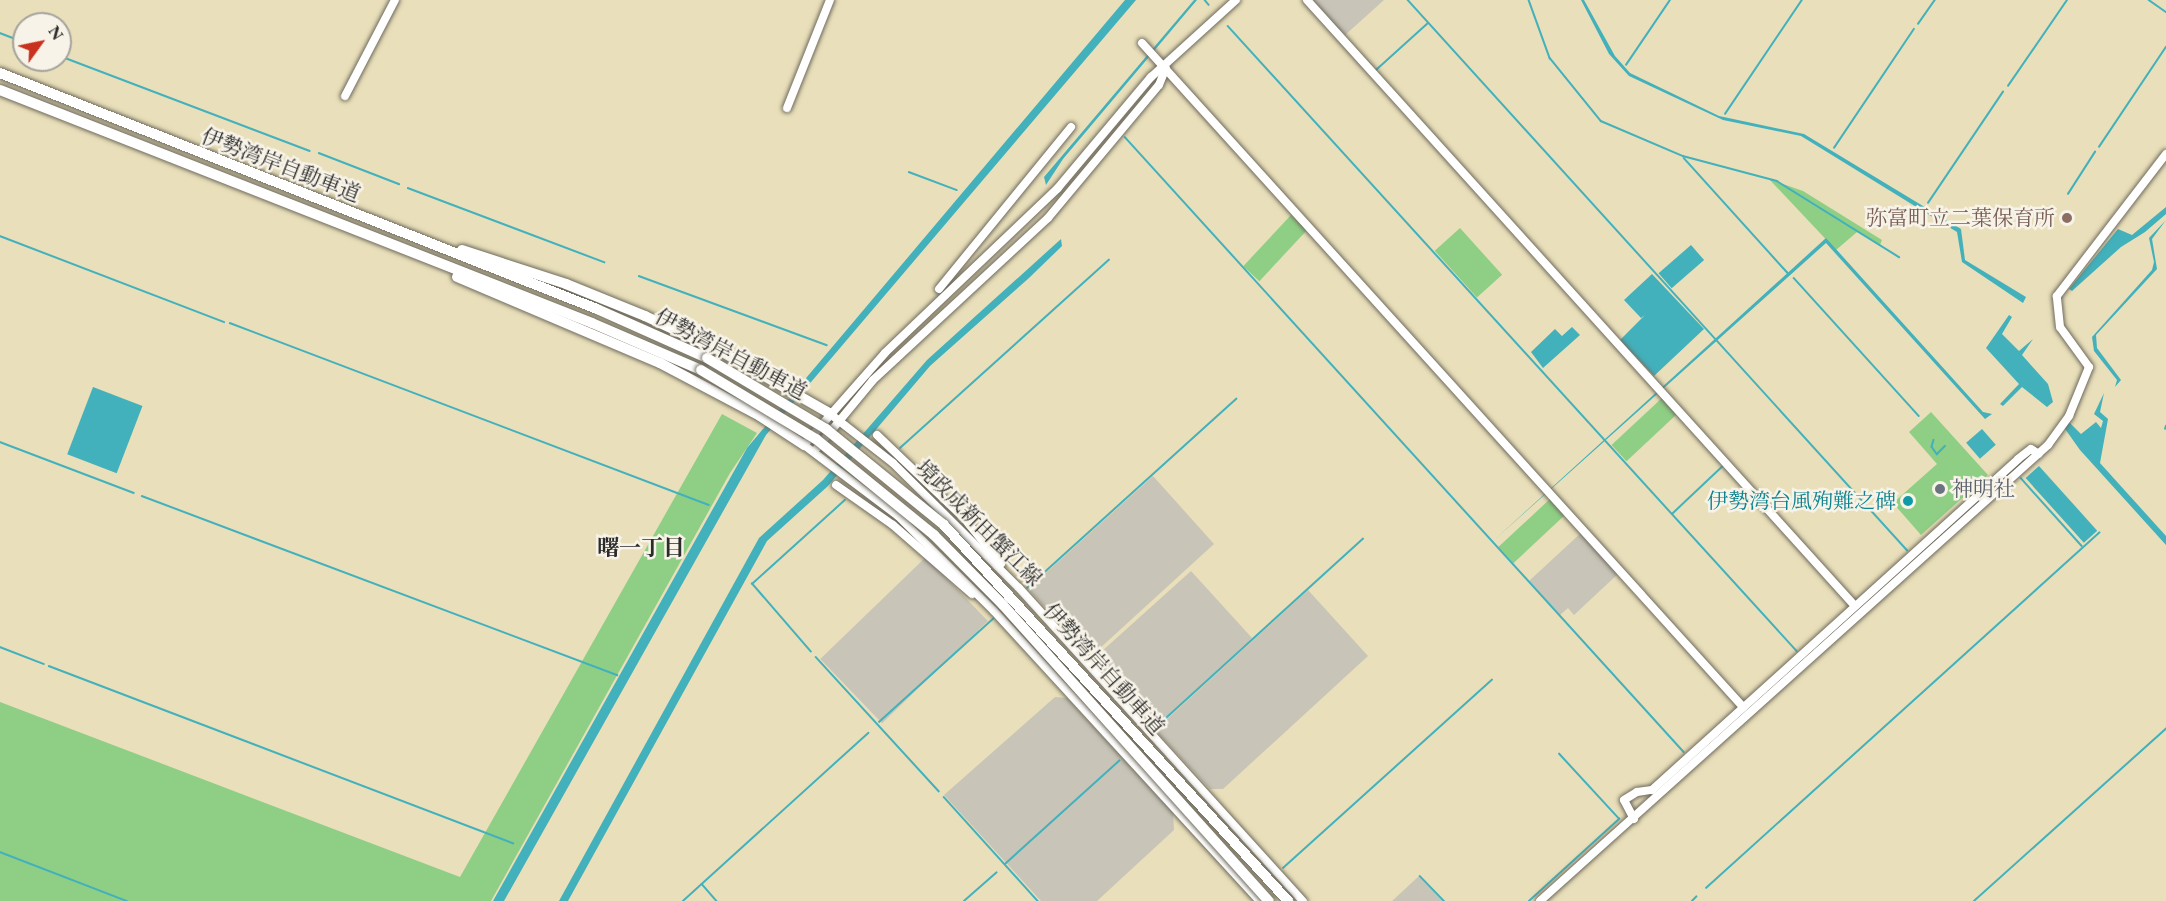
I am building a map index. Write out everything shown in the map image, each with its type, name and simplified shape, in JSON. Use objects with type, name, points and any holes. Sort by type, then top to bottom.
[{"type":"highway","name":"伊勢湾岸自動車道","points":[[0,73],[657,334],[747,379],[842,441],[906,491],[979,560],[1288,901]]},
{"type":"highway","name":"伊勢湾岸自動車道","points":[[0,90],[651,347],[739,391],[816,439],[897,502],[969,570],[1269,901]]},
{"type":"highway","points":[[320,216],[511,303],[660,363],[785,431],[804,445]]},
{"type":"highway","points":[[376,223],[603,298],[722,352],[834,416]]},
{"type":"street","points":[[345,96],[395,0]]},
{"type":"street","points":[[787,108],[830,0]]},
{"type":"street","points":[[814,452],[834,416],[885,353],[1034,213],[1151,77],[1166,67],[1236,0]]},
{"type":"street","points":[[1307,0],[1855,606]]},
{"type":"street","points":[[1142,43],[1743,707]]},
{"type":"street","points":[[1166,67],[1159,85],[1048,218],[981,283],[914,341],[804,445],[898,516],[994,611],[1260,901]]},
{"type":"street","points":[[939,289],[1071,127]]},
{"type":"street","points":[[1540,901],[2040,454],[2069,416],[2089,367],[2060,327],[2057,296],[2166,154]]},
{"type":"street","name":"境政成新田蟹江線","points":[[834,416],[921,489],[1020,588],[1303,901]]},
{"type":"street","points":[[877,435],[964,518],[1020,588]]},
{"type":"street","points":[[1634,819],[1624,800],[1637,792],[1652,790],[2018,459],[2031,449],[2040,454]]},
{"type":"street","points":[[836,485],[893,525],[957,584],[994,611]]},
{"type":"shaded area","points":[[1311,0],[1384,0],[1344,36]]},
{"type":"shaded area","points":[[1153,476],[1214,544],[1099,649],[1082,647],[1028,589]]},
{"type":"shaded area","points":[[1582,532],[1619,573],[1574,615],[1568,608],[1560,615],[1529,581]]},
{"type":"shaded area","points":[[926,557],[988,621],[882,723],[820,659]]},
{"type":"shaded area","points":[[1191,571],[1252,638],[1154,728],[1102,670],[1101,652]]},
{"type":"shaded area","points":[[1308,590],[1368,656],[1223,789],[1210,789],[1155,730]]},
{"type":"shaded area","points":[[1055,697],[1067,698],[1173,813],[1174,830],[1097,901],[1041,901],[944,795]]},
{"type":"shaded area","points":[[1419,876],[1442,901],[1392,901]]},
{"type":"green space","points":[[1769,179],[1803,191],[1882,240],[1880,245],[1857,232],[1836,250]]},
{"type":"green space","points":[[1291,215],[1307,230],[1259,281],[1243,266]]},
{"type":"green space","points":[[1460,228],[1502,275],[1477,298],[1435,251]]},
{"type":"green space","points":[[1662,398],[1677,414],[1627,461],[1612,445]]},
{"type":"green space","name":"神明社","points":[[1931,412],[1988,475],[1921,535],[1893,503],[1937,464],[1909,432]]},
{"type":"green space","points":[[722,414],[757,433],[730,473],[491,901],[0,901],[0,702],[460,877]]},
{"type":"green space","points":[[1551,498],[1566,514],[1513,563],[1498,547]]},
{"type":"water","points":[[1125,0],[1136,0],[766,435],[504,901],[493,901],[747,448]]},
{"type":"water","points":[[1194,0],[1197,0],[1063,159],[1046,185],[1044,177]]},
{"type":"water","points":[[1581,0],[1584,0],[1615,56],[1630,73],[1719,116],[1804,134],[1961,229],[1965,260],[2026,297],[2023,303],[1962,262],[1957,232],[1801,136],[1723,120],[1629,76],[1609,54]]},
{"type":"water","points":[[2166,207],[2166,214],[2145,232],[2121,247],[2072,291],[2069,289],[2118,229],[2132,235]]},
{"type":"water","points":[[2166,220],[2152,239],[2157,269],[2096,335],[2097,348],[2121,380],[2115,387],[2117,380],[2094,351],[2092,337],[2152,270],[2154,262],[2149,238]]},
{"type":"water","points":[[1826,238],[1983,412],[1992,414],[1985,419],[1826,243],[1493,541]]},
{"type":"water","points":[[1061,239],[1062,246],[930,366],[828,486],[767,541],[568,901],[559,901],[759,538],[823,480],[927,360]]},
{"type":"water","points":[[1691,245],[1704,260],[1672,288],[1659,273]]},
{"type":"water","points":[[1652,274],[1704,329],[1654,376],[1620,340],[1645,315],[1641,318],[1624,300]]},
{"type":"water","points":[[2009,315],[2012,317],[2002,334],[2019,351],[2033,339],[2022,355],[2048,384],[2053,402],[2047,407],[2022,387],[2003,406],[2000,404],[2019,384],[1986,348]]},
{"type":"water","points":[[1572,327],[1580,335],[1543,368],[1531,352],[1555,329],[1562,336]]},
{"type":"water","points":[[93,387],[142,406],[117,473],[67,454]]},
{"type":"water","points":[[2104,393],[2100,412],[2108,419],[2100,463],[2166,536],[2166,545],[2080,450],[2063,426],[2069,422],[2081,434],[2096,422],[2101,428],[2103,421],[2094,414]]},
{"type":"water","points":[[1982,429],[1996,445],[1980,459],[1966,443]]},
{"type":"water","points":[[2039,466],[2097,531],[2084,543],[2026,478]]},
{"type":"waterway","points":[[1205,0],[1209,5]]},
{"type":"waterway","points":[[1408,0],[1907,550]]},
{"type":"waterway","points":[[1529,0],[1550,58],[1601,121],[1683,156],[1777,181],[1899,257]]},
{"type":"waterway","points":[[1626,65],[1670,0]]},
{"type":"waterway","points":[[1725,114],[1802,0]]},
{"type":"waterway","points":[[1918,24],[1935,0]]},
{"type":"waterway","points":[[2008,86],[2067,0]]},
{"type":"waterway","points":[[2149,0],[2166,12]]},
{"type":"waterway","points":[[1376,70],[1428,23]]},
{"type":"waterway","points":[[1228,26],[1797,651]]},
{"type":"waterway","points":[[1834,148],[1914,29]]},
{"type":"waterway","points":[[0,33],[12,38]]},
{"type":"waterway","points":[[2099,147],[2166,47]]},
{"type":"waterway","points":[[72,61],[310,151]]},
{"type":"waterway","points":[[1928,203],[2003,92]]},
{"type":"waterway","points":[[1125,137],[1684,752]]},
{"type":"waterway","points":[[2068,194],[2095,152]]},
{"type":"waterway","points":[[319,153],[399,184]]},
{"type":"waterway","points":[[1684,158],[1788,273]]},
{"type":"waterway","points":[[909,172],[957,190]]},
{"type":"waterway","points":[[408,188],[604,262]]},
{"type":"waterway","points":[[0,236],[224,322]]},
{"type":"waterway","points":[[900,448],[1109,260]]},
{"type":"waterway","points":[[639,276],[827,345]]},
{"type":"waterway","points":[[1794,278],[1919,416]]},
{"type":"waterway","points":[[230,323],[709,505]]},
{"type":"waterway","points":[[1027,588],[1236,399]]},
{"type":"waterway","points":[[1934,440],[1932,447],[1937,454],[1945,446]]},
{"type":"waterway","points":[[0,442],[134,493]]},
{"type":"waterway","points":[[1672,514],[1723,466]]},
{"type":"waterway","points":[[2021,478],[2082,546]]},
{"type":"waterway","points":[[142,496],[617,675]]},
{"type":"waterway","points":[[811,652],[752,584],[845,500]]},
{"type":"waterway","points":[[1706,888],[2099,533]]},
{"type":"waterway","points":[[1155,728],[1363,539]]},
{"type":"waterway","points":[[879,722],[993,619]]},
{"type":"waterway","points":[[0,647],[44,664]]},
{"type":"waterway","points":[[816,657],[939,791]]},
{"type":"waterway","points":[[49,666],[513,843]]},
{"type":"waterway","points":[[1283,868],[1492,680]]},
{"type":"waterway","points":[[1974,901],[2166,729]]},
{"type":"waterway","points":[[683,901],[868,733]]},
{"type":"waterway","points":[[1529,901],[1619,819],[1559,754]]},
{"type":"waterway","points":[[1005,864],[1119,761]]},
{"type":"waterway","points":[[944,797],[1038,901]]},
{"type":"waterway","points":[[0,852],[127,901]]},
{"type":"waterway","points":[[964,901],[996,873]]},
{"type":"waterway","points":[[1420,876],[1444,901]]},
{"type":"waterway","points":[[702,884],[717,901]]},
{"type":"waterway","points":[[1692,901],[1696,897]]},
{"type":"place","name":"弥富町立二葉保育所","points":[[2067,218]]},
{"type":"place","name":"神明社","points":[[1940,489]]},
{"type":"place","name":"伊勢湾台風殉難之碑","points":[[1908,501]]},
{"type":"district","name":"曙一丁目","points":[[641,548]]}]
